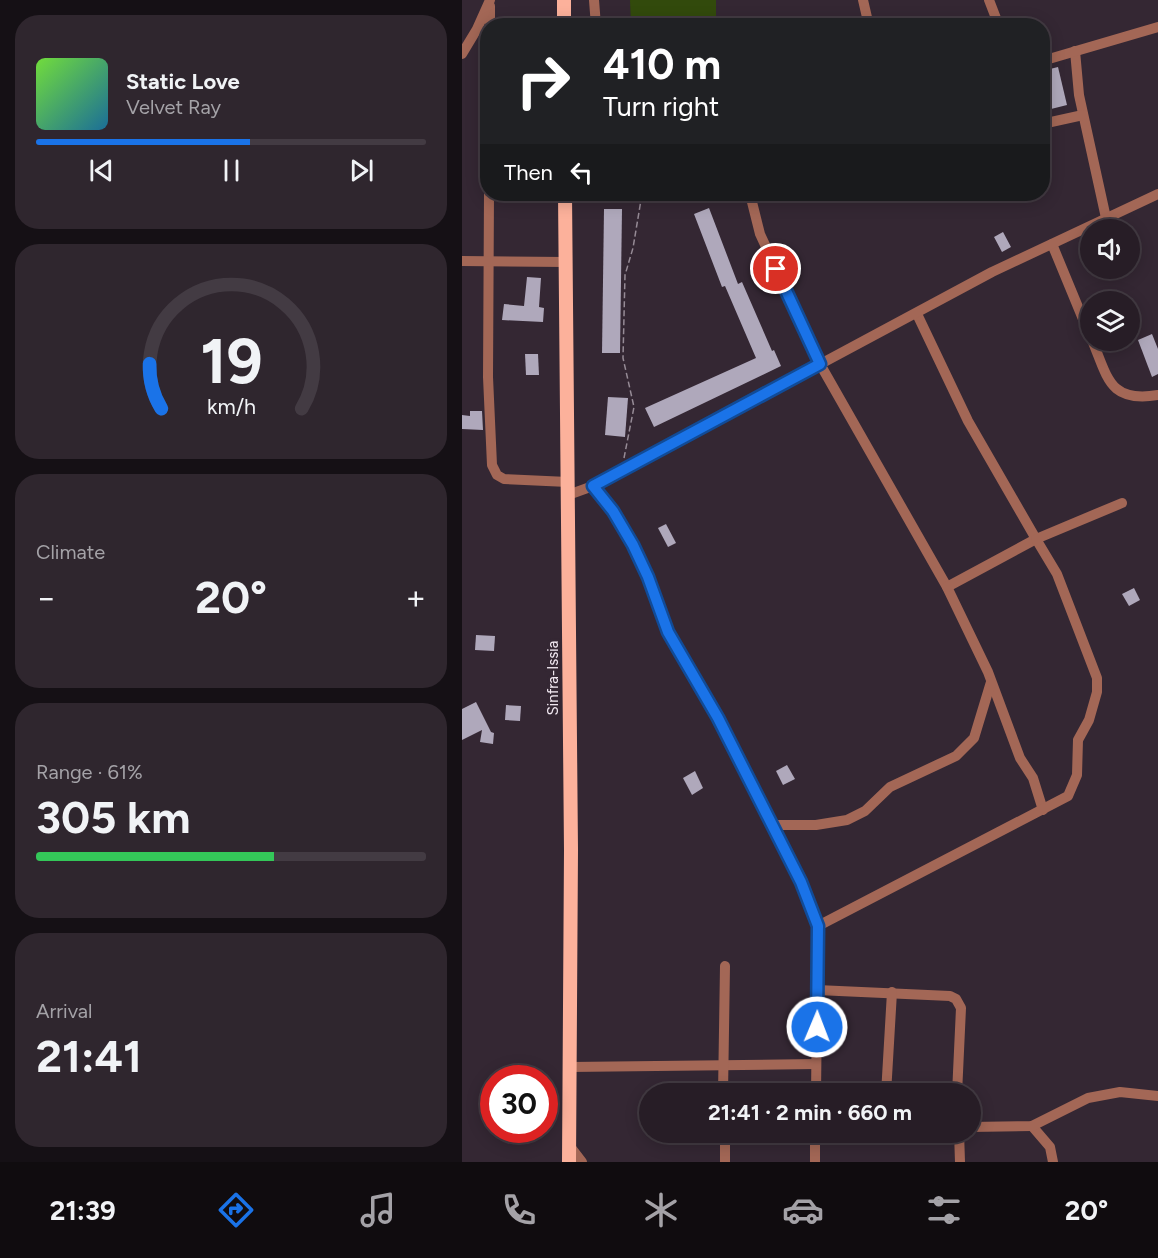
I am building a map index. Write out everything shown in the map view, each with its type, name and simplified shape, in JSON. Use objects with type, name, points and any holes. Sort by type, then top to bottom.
[{"type":"main road","points":[[564,0],[564,18]]},
{"type":"main road","name":"Sinfra-Issia","points":[[565,201],[571,850],[569,1162]]},
{"type":"street","points":[[490,0],[490,18]]},
{"type":"street","points":[[482,18],[490,0]]},
{"type":"street","points":[[594,0],[596,18]]},
{"type":"street","points":[[863,0],[867,18]]},
{"type":"street","points":[[989,0],[996,18]]},
{"type":"street","points":[[462,54],[480,22]]},
{"type":"street","points":[[1050,59],[1158,27]]},
{"type":"street","points":[[1075,51],[1083,115],[1106,218]]},
{"type":"street","points":[[1050,122],[1083,115]]},
{"type":"street","points":[[489,201],[488,377],[492,465],[497,475],[504,479],[568,489],[593,486],[992,272],[1158,194]]},
{"type":"street","points":[[752,201],[760,234],[820,364],[947,587],[991,682],[1020,758],[1033,778],[1042,810]]},
{"type":"street","points":[[1052,244],[1080,312]]},
{"type":"street","points":[[462,261],[565,262]]},
{"type":"street","points":[[818,926],[1068,796],[1077,776],[1078,740],[1089,720],[1097,692],[1096,678],[1057,574],[968,421],[917,314]]},
{"type":"street","points":[[1097,351],[1110,383],[1119,392],[1132,398],[1158,396]]},
{"type":"street","points":[[593,486],[627,534],[648,577],[668,632],[712,708],[773,825],[801,882],[818,926],[816,1083]]},
{"type":"street","points":[[947,587],[1036,539],[1122,503]]},
{"type":"street","points":[[773,825],[816,825],[847,820],[865,811],[890,787],[956,756],[974,738],[984,714],[991,682]]},
{"type":"street","points":[[723,1083],[725,966]]},
{"type":"street","points":[[817,990],[950,996],[959,1002],[961,1008],[958,1083]]},
{"type":"street","points":[[887,1083],[892,992]]},
{"type":"street","points":[[570,1067],[816,1064]]},
{"type":"street","points":[[981,1127],[1032,1126],[1088,1098],[1120,1092],[1158,1096]]},
{"type":"street","points":[[1032,1126],[1050,1147],[1053,1162]]},
{"type":"street","points":[[724,1143],[725,1162]]},
{"type":"street","points":[[815,1143],[815,1162]]},
{"type":"street","points":[[959,1143],[960,1162]]},
{"type":"street","points":[[569,1146],[582,1162]]},
{"type":"path","points":[[622,470],[634,407],[623,358],[625,274],[633,248],[641,201]]},
{"type":"green space","points":[[630,0],[716,0],[716,18],[631,18]]},
{"type":"building","points":[[1058,67],[1067,105],[1051,109],[1050,105],[1050,69]]},
{"type":"building","points":[[709,208],[738,284],[742,282],[772,351],[774,350],[781,366],[654,427],[645,408],[756,358],[725,286],[722,287],[694,214]]},
{"type":"building","points":[[604,209],[622,209],[620,353],[602,353]]},
{"type":"building","points":[[1003,232],[1011,247],[1002,252],[994,237]]},
{"type":"building","points":[[527,277],[541,278],[539,307],[544,308],[543,322],[502,320],[504,304],[524,306]]},
{"type":"building","points":[[1152,334],[1158,349],[1158,374],[1152,377],[1140,345],[1140,339]]},
{"type":"building","points":[[525,354],[538,354],[539,375],[526,375]]},
{"type":"building","points":[[608,397],[628,398],[625,437],[605,435]]},
{"type":"building","points":[[470,411],[482,411],[483,430],[462,429],[462,415],[470,416]]},
{"type":"building","points":[[666,524],[676,543],[668,547],[658,528]]},
{"type":"building","points":[[1134,588],[1140,600],[1129,606],[1122,594]]},
{"type":"building","points":[[476,635],[495,636],[494,651],[475,650]]},
{"type":"building","points":[[476,702],[491,732],[494,733],[493,744],[480,742],[482,730],[462,740],[462,709]]},
{"type":"building","points":[[506,705],[521,706],[520,721],[505,720]]},
{"type":"building","points":[[787,765],[795,779],[783,785],[776,771]]},
{"type":"building","points":[[695,771],[703,788],[692,795],[683,778]]},
{"type":"route","points":[[776,269],[820,364],[593,486],[613,511],[633,545],[648,577],[668,632],[718,718],[801,882],[818,926],[817,1027]]}]
